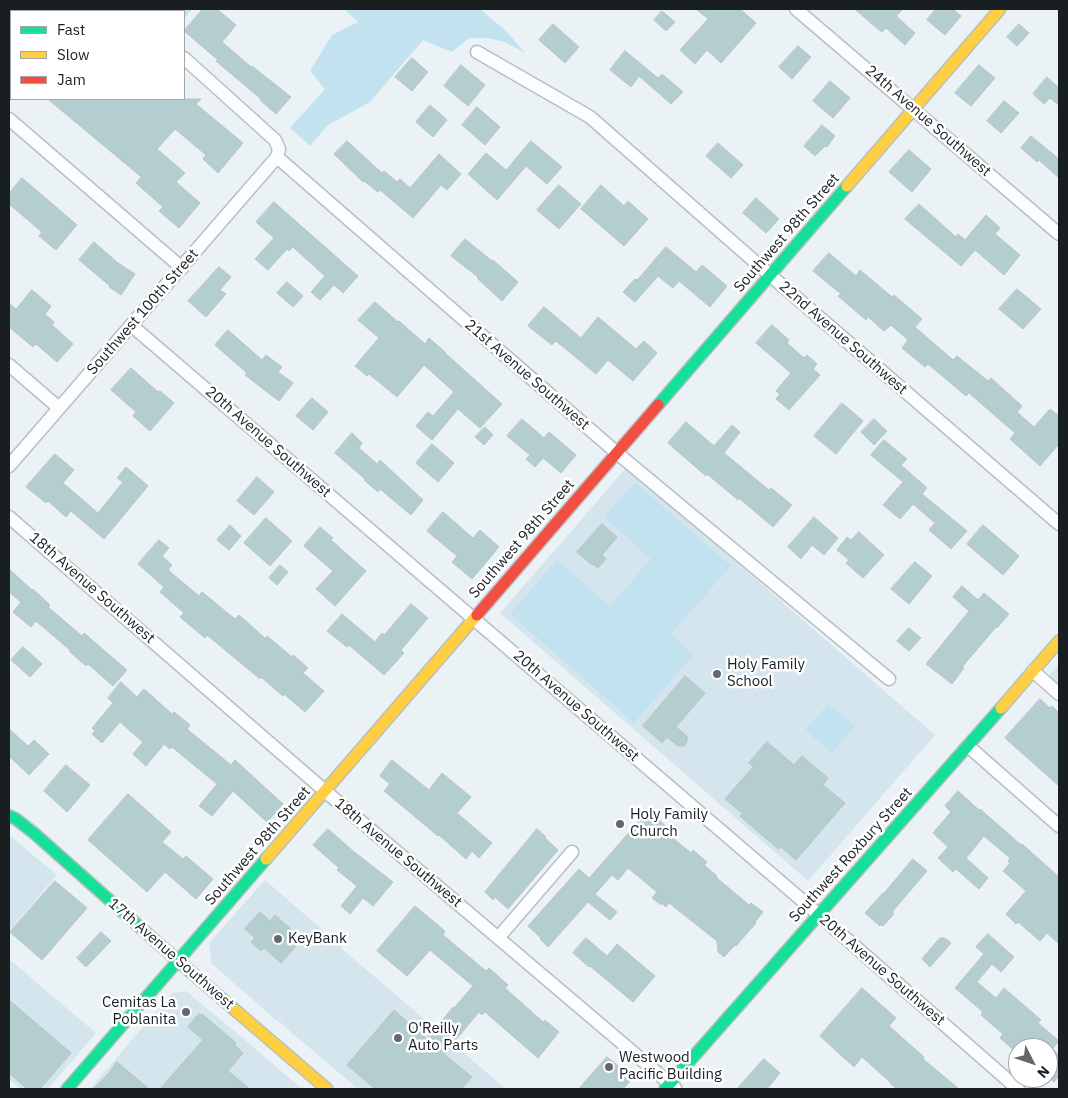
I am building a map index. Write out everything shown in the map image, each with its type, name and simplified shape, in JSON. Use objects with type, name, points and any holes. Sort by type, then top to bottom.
[{"type":"street","name":"24th Avenue Southwest","points":[[796,9],[1059,234]]},
{"type":"street","name":"Southwest 98th Street","points":[[67,1089],[1000,9]]},
{"type":"street","name":"22nd Avenue Southwest","points":[[477,52],[590,117],[770,276],[1059,524]]},
{"type":"street","points":[[185,59],[275,140],[279,149],[277,157]]},
{"type":"street","points":[[9,119],[182,268]]},
{"type":"street","name":"Southwest 100th Street","points":[[9,466],[277,157]]},
{"type":"street","name":"21st Avenue Southwest","points":[[277,157],[617,453],[889,679]]},
{"type":"street","name":"20th Avenue Southwest","points":[[131,325],[818,914],[1018,1089]]},
{"type":"street","points":[[9,365],[59,408]]},
{"type":"street","name":"18th Avenue Southwest","points":[[9,517],[670,1087]]},
{"type":"street","name":"Southwest Roxbury Street","points":[[670,1087],[818,914],[968,746],[1059,640]]},
{"type":"street","points":[[1033,671],[1059,694]]},
{"type":"street","points":[[968,746],[1059,826]]},
{"type":"street","name":"17th Avenue Southwest","points":[[11,814],[327,1089]]},
{"type":"street","points":[[498,938],[572,852]]},
{"type":"shaded area","points":[[135,9],[192,9],[185,18],[185,10]]},
{"type":"shaded area","points":[[344,9],[480,9],[507,32],[525,53],[505,42],[488,38],[469,38],[452,52],[423,40],[370,102],[328,125],[310,146],[290,128],[325,89],[310,71],[332,35],[358,22]]},
{"type":"shaded area","name":"Holy Family School","points":[[627,467],[935,735],[808,881],[500,613]]},
{"type":"shaded area","points":[[635,482],[731,566],[671,634],[693,655],[634,723],[510,614],[557,560],[610,606],[651,559],[604,517]]},
{"type":"shaded area","points":[[1059,664],[1059,694],[1044,681]]},
{"type":"shaded area","points":[[828,704],[855,726],[832,753],[805,730]]},
{"type":"shaded area","points":[[9,835],[57,875],[9,931]]},
{"type":"shaded area","points":[[265,880],[341,948],[506,1089],[358,1089],[278,1021],[309,985],[277,1021],[212,964],[209,943]]},
{"type":"shaded area","points":[[9,959],[96,1033],[48,1089],[21,1089],[9,1079]]},
{"type":"shaded area","points":[[186,991],[302,1089],[90,1089],[172,993]]},
{"type":"building","points":[[203,9],[217,9],[236,25],[222,42],[291,97],[276,114],[216,61],[218,60],[185,30]]},
{"type":"building","points":[[696,9],[740,9],[756,23],[721,63],[707,50],[695,64],[680,50],[708,19]]},
{"type":"building","points":[[855,9],[903,9],[896,16],[915,33],[905,45],[886,28],[882,32]]},
{"type":"building","points":[[936,9],[953,9],[961,16],[945,35],[927,20]]},
{"type":"building","points":[[662,11],[675,22],[666,31],[654,20]]},
{"type":"building","points":[[553,24],[579,47],[565,63],[539,40]]},
{"type":"building","points":[[1019,24],[1029,33],[1017,46],[1007,37]]},
{"type":"building","points":[[798,46],[811,57],[792,79],[779,67]]},
{"type":"building","points":[[625,51],[658,78],[662,74],[683,92],[671,104],[639,76],[631,87],[610,70]]},
{"type":"building","points":[[412,58],[428,72],[412,91],[395,77]]},
{"type":"building","points":[[461,65],[485,85],[468,106],[444,86]]},
{"type":"building","points":[[979,65],[995,78],[971,106],[955,93]]},
{"type":"building","points":[[1047,77],[1059,88],[1059,105],[1050,98],[1044,104],[1033,94]]},
{"type":"building","points":[[830,81],[850,98],[833,118],[813,101]]},
{"type":"building","points":[[201,99],[196,104],[243,143],[218,173],[203,159],[206,155],[175,129],[157,149],[185,173],[176,182],[200,203],[179,228],[159,211],[163,207],[136,183],[141,177],[49,100]]},
{"type":"building","points":[[1004,101],[1019,113],[1001,133],[987,121]]},
{"type":"building","points":[[430,105],[447,120],[433,137],[416,122]]},
{"type":"building","points":[[477,107],[500,127],[485,145],[462,125]]},
{"type":"building","points":[[822,125],[835,136],[827,147],[825,146],[815,156],[804,146]]},
{"type":"building","points":[[1031,136],[1059,159],[1059,178],[1039,160],[1037,162],[1021,148]]},
{"type":"building","points":[[347,141],[382,173],[384,171],[397,182],[400,179],[410,188],[439,154],[461,174],[447,190],[441,185],[413,218],[380,190],[378,192],[363,182],[334,154]]},
{"type":"building","points":[[531,141],[562,167],[547,184],[526,166],[497,200],[468,174],[486,153],[506,170]]},
{"type":"building","points":[[718,143],[743,165],[731,178],[706,156]]},
{"type":"building","points":[[909,150],[931,169],[912,192],[889,172]]},
{"type":"building","points":[[22,178],[77,225],[56,250],[39,236],[42,232],[9,204],[9,194]]},
{"type":"building","points":[[559,185],[581,204],[559,229],[537,210]]},
{"type":"building","points":[[601,185],[624,206],[628,201],[648,219],[624,246],[581,209]]},
{"type":"building","points":[[756,198],[779,219],[766,233],[743,213]]},
{"type":"building","points":[[274,202],[358,276],[343,293],[334,285],[320,300],[311,292],[325,276],[293,247],[289,251],[287,249],[268,270],[255,259],[274,238],[256,222]]},
{"type":"building","points":[[919,204],[956,237],[958,234],[965,240],[986,215],[1000,228],[995,234],[1020,255],[1004,275],[975,250],[961,266],[905,219]]},
{"type":"building","points":[[465,239],[518,282],[502,301],[478,277],[451,256]]},
{"type":"building","points":[[94,242],[118,263],[135,274],[121,295],[109,287],[79,260]]},
{"type":"building","points":[[666,247],[696,272],[702,265],[727,286],[710,307],[679,281],[673,288],[658,276],[635,302],[623,292],[635,279],[637,280]]},
{"type":"building","points":[[829,253],[856,276],[860,270],[892,297],[894,295],[922,319],[915,327],[953,360],[957,356],[988,381],[991,378],[1022,406],[1017,412],[1034,427],[1050,409],[1059,416],[1059,444],[1040,466],[1010,439],[1015,433],[969,393],[966,396],[928,364],[925,367],[902,348],[908,340],[891,325],[884,331],[868,317],[866,320],[838,296],[841,294],[813,271]]},
{"type":"building","points":[[219,267],[231,277],[220,290],[226,294],[206,317],[188,301]]},
{"type":"building","points":[[287,282],[303,296],[293,307],[277,293]]},
{"type":"building","points":[[1017,289],[1041,309],[1023,329],[999,309]]},
{"type":"building","points":[[32,290],[51,306],[45,314],[54,322],[52,325],[73,344],[57,362],[36,344],[33,347],[9,327],[9,303],[16,309]]},
{"type":"building","points":[[375,302],[425,344],[429,338],[502,404],[480,428],[458,409],[432,440],[416,426],[428,412],[433,416],[454,392],[424,365],[397,397],[369,374],[367,376],[355,366],[379,338],[358,320]]},
{"type":"building","points":[[544,307],[581,338],[598,317],[636,349],[644,341],[657,353],[633,381],[608,360],[596,374],[556,341],[552,345],[528,326]]},
{"type":"building","points":[[772,325],[789,340],[787,343],[804,358],[807,355],[817,364],[813,369],[820,375],[789,410],[776,399],[780,394],[776,391],[791,373],[756,343]]},
{"type":"building","points":[[228,330],[262,360],[266,355],[282,367],[278,372],[293,383],[279,401],[245,375],[247,373],[215,345]]},
{"type":"building","points":[[131,368],[158,392],[160,391],[174,403],[150,431],[133,416],[136,412],[111,390]]},
{"type":"building","points":[[312,398],[328,412],[313,430],[296,416]]},
{"type":"building","points":[[842,403],[863,421],[836,454],[814,436]]},
{"type":"building","points":[[522,419],[544,438],[549,432],[576,455],[561,473],[543,458],[535,467],[526,459],[530,455],[507,436]]},
{"type":"building","points":[[874,419],[887,431],[874,445],[861,432]]},
{"type":"building","points":[[686,422],[714,446],[732,425],[740,432],[724,453],[769,490],[771,488],[792,505],[773,527],[739,498],[738,500],[707,474],[706,476],[668,443]]},
{"type":"building","points":[[485,427],[493,435],[484,445],[475,437]]},
{"type":"building","points":[[352,433],[362,443],[359,448],[377,464],[380,460],[423,500],[411,515],[380,489],[378,492],[335,453]]},
{"type":"building","points":[[884,440],[907,459],[901,465],[927,488],[922,494],[967,531],[951,549],[929,530],[935,523],[913,504],[900,519],[883,505],[903,482],[871,455]]},
{"type":"building","points":[[432,444],[454,463],[438,482],[416,463]]},
{"type":"building","points":[[55,454],[74,470],[63,483],[98,513],[123,482],[117,478],[126,467],[148,486],[104,539],[71,511],[66,517],[48,501],[46,503],[26,487]]},
{"type":"building","points":[[257,477],[274,492],[254,515],[237,501]]},
{"type":"building","points":[[443,512],[473,538],[480,530],[499,547],[472,579],[452,562],[457,556],[427,531]]},
{"type":"building","points":[[814,517],[838,538],[824,555],[812,545],[801,559],[788,547]]},
{"type":"building","points":[[266,518],[292,541],[270,566],[244,543]]},
{"type":"building","points":[[602,524],[617,537],[602,555],[606,559],[598,568],[577,552]]},
{"type":"building","points":[[230,525],[241,536],[229,550],[217,540]]},
{"type":"building","points":[[983,525],[1019,556],[1003,575],[967,544]]},
{"type":"building","points":[[320,527],[333,538],[331,540],[366,571],[335,606],[316,589],[333,571],[304,546]]},
{"type":"building","points":[[859,532],[884,555],[863,578],[846,563],[849,560],[837,550],[847,537],[851,540]]},
{"type":"building","points":[[159,540],[169,548],[162,556],[172,565],[168,570],[199,596],[202,592],[235,619],[239,615],[266,639],[267,636],[308,668],[303,673],[324,691],[305,712],[261,677],[260,679],[207,635],[205,638],[180,617],[184,613],[160,592],[164,587],[138,564]]},
{"type":"building","points":[[915,562],[932,576],[909,604],[891,589]]},
{"type":"building","points":[[280,565],[288,572],[277,585],[269,578]]},
{"type":"building","points":[[9,569],[50,605],[48,607],[82,636],[84,633],[127,670],[113,686],[88,664],[86,666],[36,621],[31,627],[13,612],[21,602],[9,592]]},
{"type":"building","points":[[962,586],[978,600],[984,593],[1009,614],[962,667],[964,668],[952,684],[926,664],[969,611],[953,597]]},
{"type":"building","points":[[411,604],[428,618],[401,650],[404,653],[384,675],[349,645],[347,647],[327,631],[342,614],[375,642],[382,633],[384,635]]},
{"type":"building","points":[[909,628],[921,638],[909,651],[897,641]]},
{"type":"building","points":[[23,647],[42,664],[30,677],[11,660]]},
{"type":"building","points":[[685,676],[705,693],[676,727],[687,736],[687,742],[684,746],[678,746],[667,737],[662,743],[643,726]]},
{"type":"building","points":[[121,682],[137,697],[144,689],[172,714],[174,712],[190,725],[187,729],[231,765],[235,760],[283,804],[267,822],[233,791],[212,816],[199,806],[217,784],[172,747],[170,749],[164,744],[146,766],[133,754],[143,742],[120,722],[102,743],[92,734],[95,731],[92,728],[113,703],[108,698]]},
{"type":"building","points":[[1040,699],[1059,713],[1059,786],[1005,738]]},
{"type":"building","points":[[9,729],[28,746],[34,740],[49,754],[29,775],[9,756]]},
{"type":"building","points":[[767,742],[794,765],[802,756],[828,778],[823,785],[845,803],[796,860],[780,846],[778,849],[740,816],[743,814],[725,799],[753,767],[749,763]]},
{"type":"building","points":[[392,760],[429,790],[442,773],[471,797],[457,813],[492,843],[479,858],[472,851],[466,859],[384,791],[390,784],[380,776]]},
{"type":"building","points":[[66,765],[90,785],[67,812],[44,791]]},
{"type":"building","points":[[958,791],[1059,877],[1059,944],[1047,933],[1040,941],[1018,922],[1016,924],[1006,914],[1026,891],[1003,871],[1010,863],[1008,861],[1010,858],[984,836],[966,858],[988,878],[979,889],[956,869],[953,872],[938,858],[948,847],[933,833],[951,812],[945,806]]},
{"type":"building","points":[[128,794],[171,832],[162,842],[183,859],[186,856],[213,879],[196,899],[165,872],[147,892],[88,840]]},
{"type":"building","points":[[648,811],[667,827],[664,831],[691,853],[693,850],[707,862],[704,865],[717,878],[749,905],[751,903],[763,912],[756,923],[724,957],[718,952],[717,941],[669,903],[666,907],[652,898],[657,892],[628,868],[618,880],[612,875],[595,894],[617,912],[610,920],[588,902],[548,947],[528,926],[579,869],[589,878]]},
{"type":"building","points":[[328,829],[393,882],[373,906],[363,898],[350,914],[341,906],[357,886],[337,870],[339,868],[313,845]]},
{"type":"building","points":[[537,829],[558,850],[508,909],[495,897],[493,900],[485,892]]},
{"type":"building","points":[[913,859],[927,871],[892,912],[894,914],[883,926],[882,924],[880,926],[865,913]]},
{"type":"building","points":[[55,881],[87,908],[42,960],[10,932]]},
{"type":"building","points":[[415,906],[445,931],[443,935],[486,971],[489,968],[508,985],[505,988],[543,1022],[545,1020],[559,1032],[538,1058],[485,1012],[482,1015],[479,1012],[444,1054],[472,1077],[461,1089],[375,1089],[347,1065],[394,1010],[427,1039],[473,986],[430,950],[407,976],[377,951]]},
{"type":"building","name":"KeyBank","points":[[260,912],[270,921],[275,915],[302,939],[281,963],[264,948],[261,951],[251,942],[255,938],[245,929]]},
{"type":"building","points":[[101,932],[111,941],[86,967],[77,958]]},
{"type":"building","points":[[988,934],[1014,957],[1001,972],[992,964],[977,982],[996,998],[1004,988],[1041,1020],[1038,1023],[1056,1038],[1008,1038],[1008,1045],[1000,1038],[1003,1034],[981,1015],[983,1012],[955,988],[984,954],[976,947]]},
{"type":"building","points":[[586,938],[607,956],[617,944],[655,976],[633,1002],[573,953]]},
{"type":"building","points":[[940,938],[945,938],[951,943],[930,967],[922,959]]},
{"type":"building","points":[[862,988],[896,1018],[889,1026],[924,1057],[923,1059],[959,1089],[897,1089],[862,1057],[854,1067],[820,1036]]},
{"type":"building","points":[[9,1000],[71,1053],[40,1089],[27,1089],[9,1073]]},
{"type":"building","points":[[199,1014],[202,1014],[236,1043],[235,1045],[243,1053],[228,1071],[250,1089],[160,1089],[203,1040],[188,1027]]},
{"type":"building","points":[[1058,1054],[1059,1055],[1058,1077]]},
{"type":"building","name":"Westwood Pacific Building","points":[[607,1057],[633,1078],[623,1089],[579,1089]]},
{"type":"building","points":[[764,1059],[780,1073],[767,1089],[737,1089]]},
{"type":"building","points":[[117,1062],[149,1089],[93,1089]]},
{"type":"traffic: fast","points":[[658,405],[847,186]]},
{"type":"traffic: fast","points":[[665,1089],[1001,708]]},
{"type":"traffic: fast","points":[[9,816],[16,819],[35,834],[235,1010]]},
{"type":"traffic: fast","points":[[67,1089],[266,859]]},
{"type":"traffic: slow","points":[[847,186],[1000,9]]},
{"type":"traffic: slow","points":[[266,859],[477,615]]},
{"type":"traffic: slow","points":[[1001,708],[1059,641]]},
{"type":"traffic: slow","points":[[235,1010],[327,1089]]},
{"type":"traffic: jam","points":[[477,615],[658,405]]},
{"type":"place","name":"Holy Family School","points":[[717,674]]},
{"type":"place","name":"Holy Family Church","points":[[620,824]]},
{"type":"place","name":"KeyBank","points":[[278,939]]},
{"type":"place","name":"Cemitas La Poblanita","points":[[186,1012]]},
{"type":"place","name":"O'Reilly Auto Parts","points":[[398,1038]]},
{"type":"place","name":"Westwood Pacific Building","points":[[609,1067]]}]
